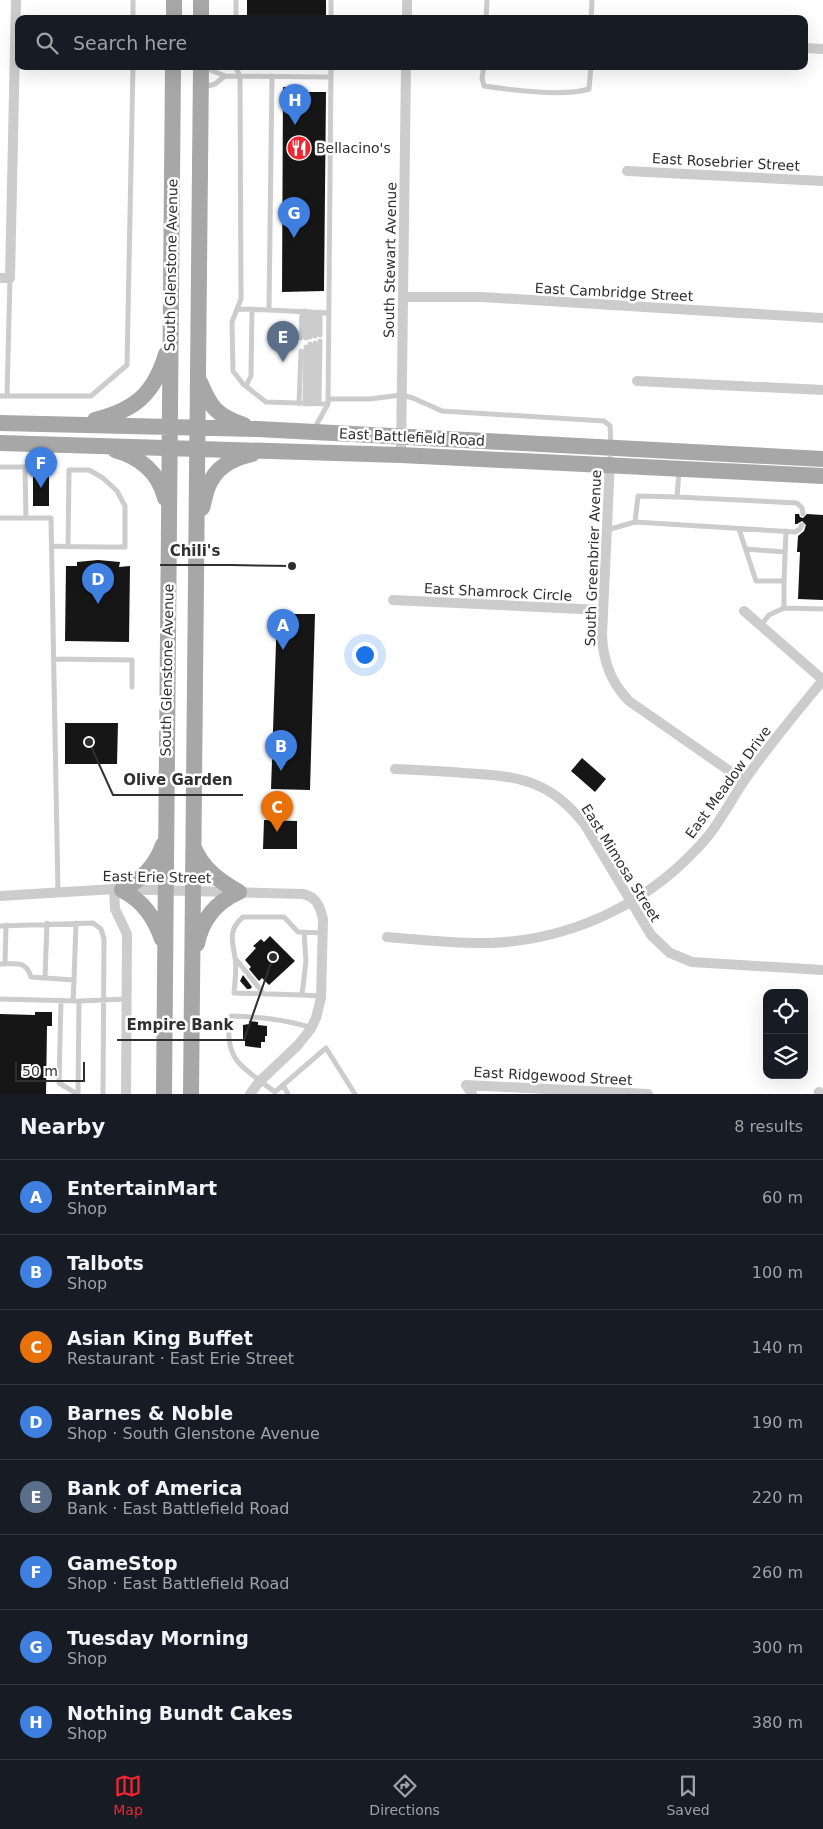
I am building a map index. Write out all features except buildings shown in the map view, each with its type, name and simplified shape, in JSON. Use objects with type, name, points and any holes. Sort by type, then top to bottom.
[{"type":"main road","points":[[174,0],[174,15]]},
{"type":"main road","points":[[201,0],[201,15]]},
{"type":"main road","name":"South Glenstone Avenue","points":[[164,1094],[173,70]]},
{"type":"main road","name":"South Glenstone Avenue","points":[[191,1094],[201,70]]},
{"type":"main road","points":[[74,424],[118,413],[144,397],[157,378],[170,340]]},
{"type":"main road","points":[[197,375],[205,395],[217,412],[233,421],[258,430]]},
{"type":"main road","name":"East Battlefield Road","points":[[0,423],[169,426],[312,432],[823,459]]},
{"type":"main road","name":"East Battlefield Road","points":[[0,443],[400,455],[823,476]]},
{"type":"main road","points":[[101,446],[130,455],[140,460],[148,468],[163,490],[169,515]]},
{"type":"main road","points":[[196,522],[205,502],[207,490],[216,472],[224,464],[264,450]]},
{"type":"main road","points":[[118,889],[138,881],[151,869],[166,839]]},
{"type":"main road","points":[[193,845],[202,865],[225,885],[239,892]]},
{"type":"main road","points":[[118,889],[133,895],[147,908],[164,945]]},
{"type":"main road","points":[[192,970],[198,935],[207,917],[221,902],[239,892]]},
{"type":"street","points":[[15,15],[16,0]]},
{"type":"street","points":[[407,0],[407,15]]},
{"type":"street","points":[[5,278],[15,25]]},
{"type":"street","points":[[808,48],[823,50]]},
{"type":"street","name":"South Stewart Avenue","points":[[400,455],[406,70]]},
{"type":"street","name":"East Rosebrier Street","points":[[627,171],[823,181]]},
{"type":"street","name":"East Cambridge Street","points":[[403,297],[482,298],[823,318]]},
{"type":"street","points":[[637,381],[823,390]]},
{"type":"street","name":"South Greenbrier Avenue","points":[[610,447],[602,610],[604,658],[610,675],[624,695],[635,706],[744,782]]},
{"type":"street","name":"East Shamrock Circle","points":[[393,600],[602,610]]},
{"type":"street","points":[[744,611],[823,680]]},
{"type":"street","name":"East Meadow Drive","points":[[387,937],[474,943],[528,939],[581,926],[632,903],[665,878],[696,849],[719,822],[744,782],[823,680]]},
{"type":"street","name":"East Mimosa Street","points":[[395,769],[507,776],[527,781],[546,790],[564,802],[581,821],[651,935],[670,953],[683,959],[700,963],[823,970]]},
{"type":"street","points":[[118,889],[116,909],[126,934],[126,1094]]},
{"type":"street","name":"East Erie Street","points":[[0,896],[118,889],[303,894],[313,898],[318,903],[323,919],[323,933]]},
{"type":"street","points":[[250,1094],[260,1080],[298,1045],[312,1028],[319,1012],[322,996],[323,933]]},
{"type":"street","name":"East Ridgewood Street","points":[[472,1094],[466,1085],[648,1094]]},
{"type":"lane","points":[[133,15],[134,0]]},
{"type":"lane","points":[[236,0],[236,15]]},
{"type":"lane","points":[[331,0],[331,15]]},
{"type":"lane","points":[[486,0],[486,15]]},
{"type":"lane","points":[[591,15],[592,0]]},
{"type":"lane","points":[[0,396],[91,396],[127,364],[133,70]]},
{"type":"lane","points":[[211,70],[226,76],[331,77]]},
{"type":"lane","points":[[237,70],[240,76],[241,299],[232,322],[233,371],[246,386],[266,402],[309,404],[401,395],[414,398],[442,412],[604,421],[610,426],[610,447]]},
{"type":"lane","points":[[312,432],[328,402],[331,70]]},
{"type":"lane","points":[[483,70],[482,78],[484,86],[502,89],[576,93],[589,90],[591,70]]},
{"type":"lane","points":[[200,89],[215,84],[226,76]]},
{"type":"lane","points":[[269,310],[272,76]]},
{"type":"lane","points":[[5,278],[7,396]]},
{"type":"lane","points":[[236,309],[328,313]]},
{"type":"lane","points":[[246,386],[251,376],[252,309]]},
{"type":"lane","points":[[310,337],[311,312]]},
{"type":"lane","points":[[310,337],[311,312]]},
{"type":"lane","points":[[310,337],[311,312]]},
{"type":"lane","points":[[309,404],[310,345]]},
{"type":"lane","points":[[309,404],[310,345]]},
{"type":"lane","points":[[309,404],[310,345]]},
{"type":"lane","points":[[0,467],[25,467],[26,518]]},
{"type":"lane","points":[[677,497],[679,468]]},
{"type":"lane","points":[[52,546],[68,547],[125,547],[125,506],[117,492],[103,478],[89,470],[69,470],[68,547]]},
{"type":"lane","points":[[636,522],[638,496],[797,503],[802,508],[803,514]]},
{"type":"lane","points":[[0,518],[51,518],[58,892]]},
{"type":"lane","points":[[606,530],[636,522],[794,532],[800,529],[802,524]]},
{"type":"lane","points":[[739,529],[756,581],[784,581]]},
{"type":"lane","points":[[784,608],[786,531]]},
{"type":"lane","points":[[746,549],[785,552]]},
{"type":"lane","points":[[760,626],[769,615],[784,608],[823,609]]},
{"type":"lane","points":[[54,659],[132,660],[132,687]]},
{"type":"lane","points":[[322,996],[234,993],[235,957],[231,943],[235,924],[243,917],[284,917],[298,932],[323,933]]},
{"type":"lane","points":[[76,923],[74,980],[78,1094]]},
{"type":"lane","points":[[74,980],[31,977],[29,969],[23,964],[2,964],[3,925],[93,923],[101,929],[104,939],[103,1094]]},
{"type":"lane","points":[[46,978],[47,924]]},
{"type":"lane","points":[[302,995],[306,961],[304,932]]},
{"type":"lane","points":[[235,957],[264,994]]},
{"type":"lane","points":[[0,999],[76,1001],[126,999]]},
{"type":"lane","points":[[61,1000],[59,1083],[78,1094]]},
{"type":"lane","points":[[312,1028],[291,1021],[269,1017],[231,1016],[228,1028],[231,1046],[237,1061],[274,1093],[326,1048],[355,1094]]},
{"type":"lane","points":[[283,1086],[288,1094]]},
{"type":"place","name":"Nothing Bundt Cakes","points":[[295,125]]},
{"type":"place","name":"Bellacino's","points":[[299,148]]},
{"type":"place","name":"Tuesday Morning","points":[[294,238]]},
{"type":"place","name":"Bank of America","points":[[283,362]]},
{"type":"place","name":"GameStop","points":[[41,488]]},
{"type":"place","name":"Chili's","points":[[292,566]]},
{"type":"place","name":"Barnes & Noble","points":[[98,604]]},
{"type":"place","name":"EntertainMart","points":[[283,650]]},
{"type":"place","name":"Olive Garden","points":[[89,742]]},
{"type":"place","name":"Talbots","points":[[281,771]]},
{"type":"place","name":"Asian King Buffet","points":[[277,832]]},
{"type":"place","name":"Empire Bank","points":[[273,957]]}]
